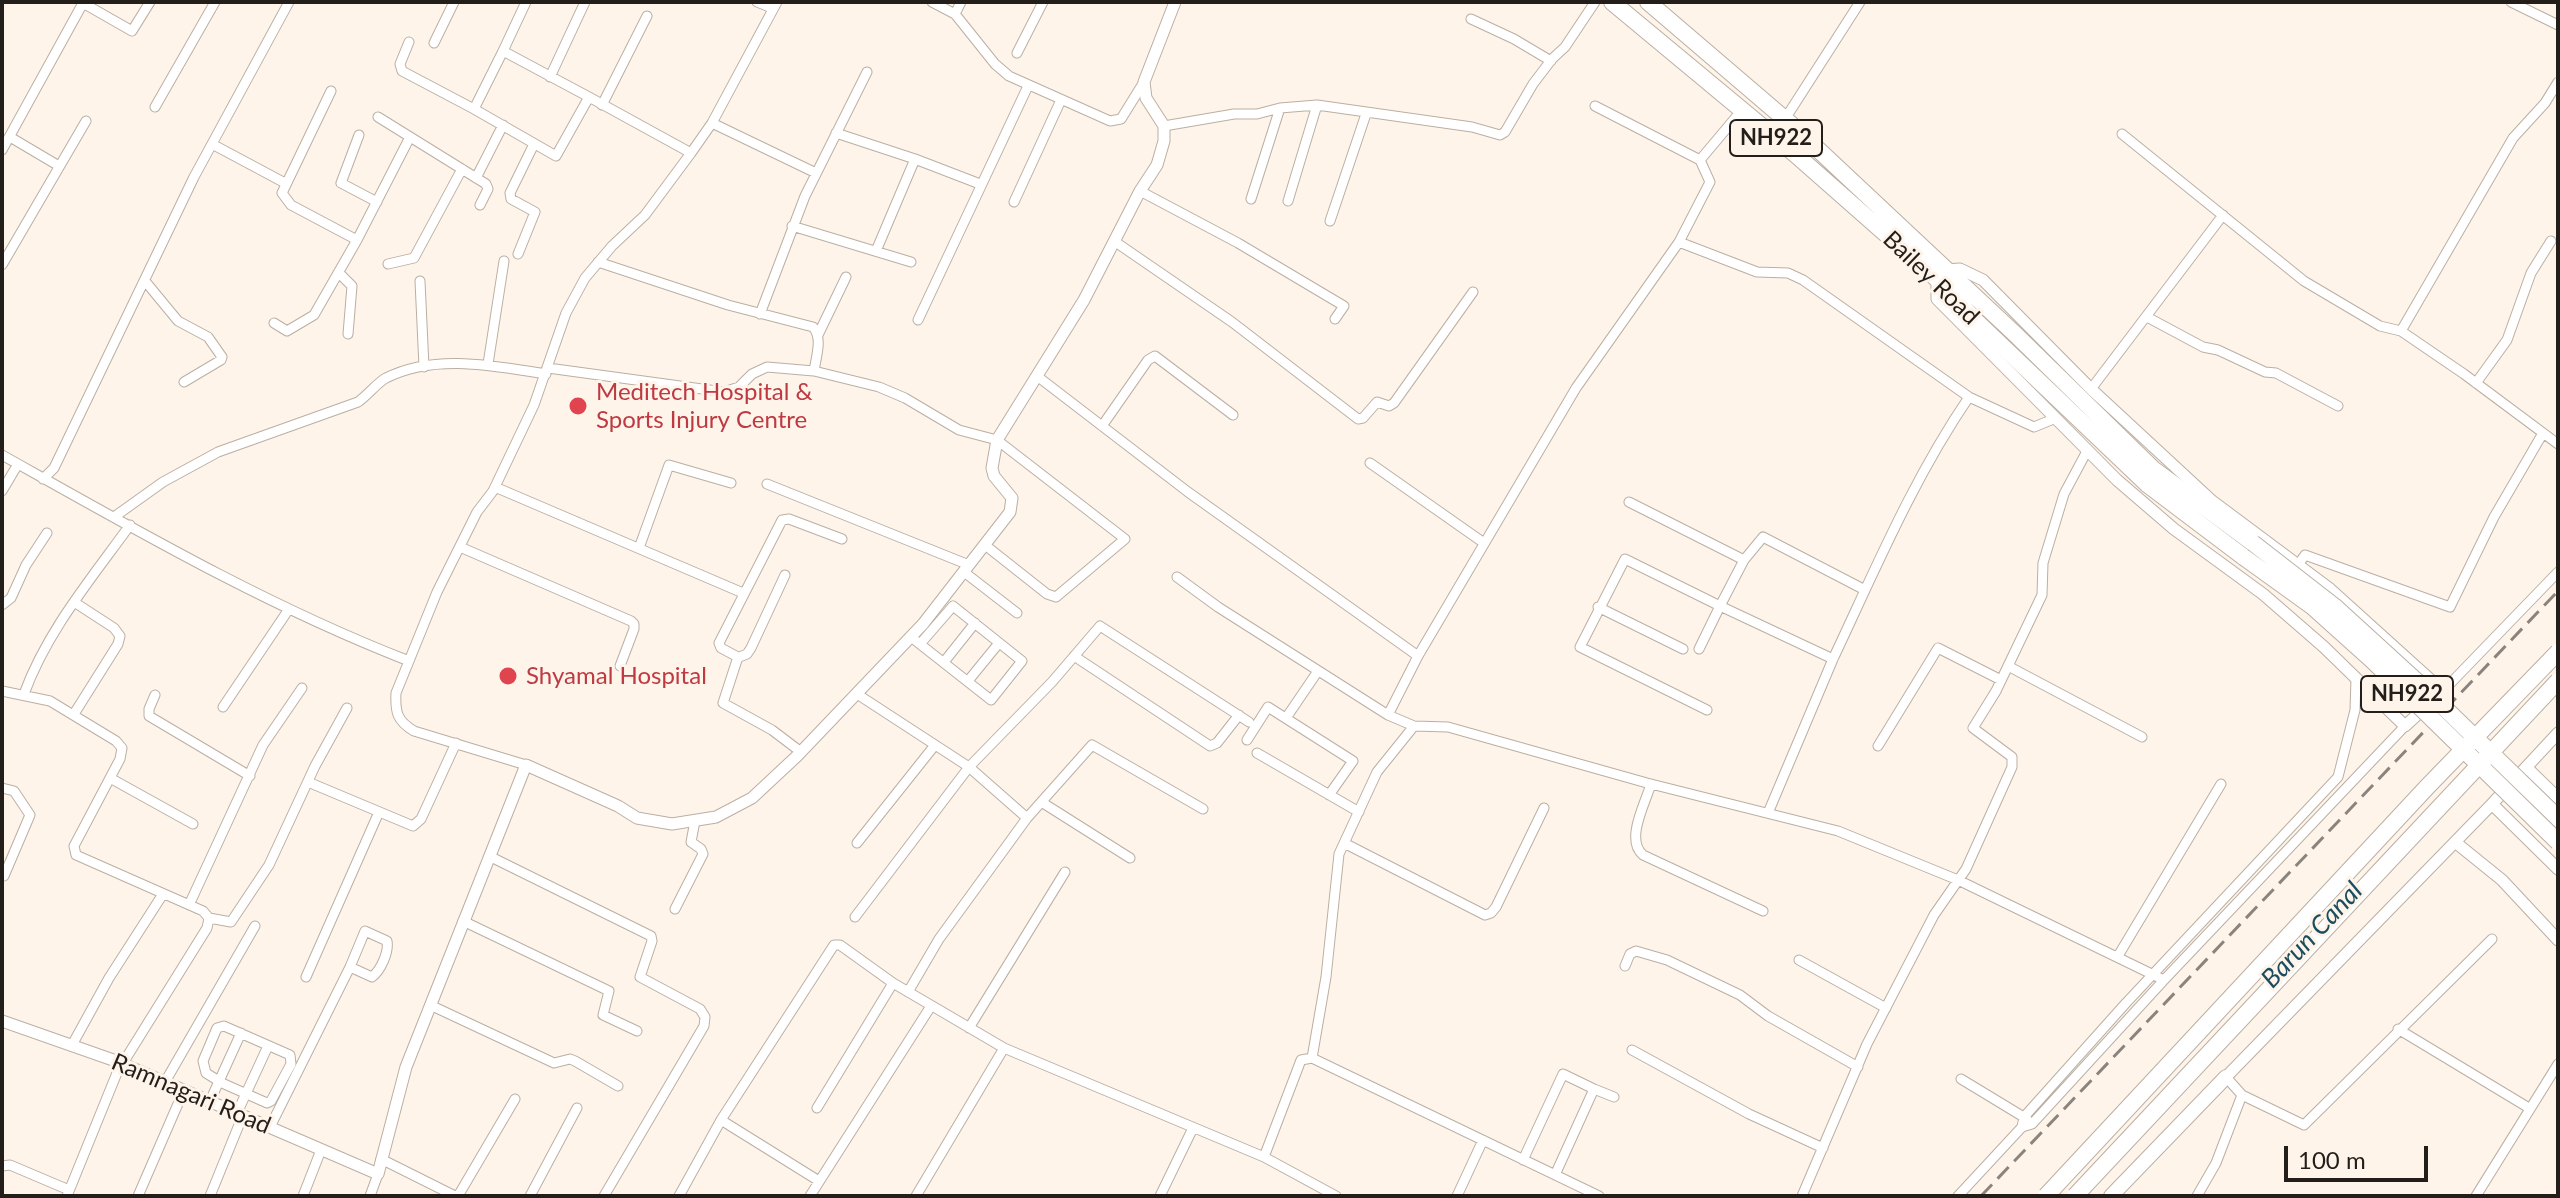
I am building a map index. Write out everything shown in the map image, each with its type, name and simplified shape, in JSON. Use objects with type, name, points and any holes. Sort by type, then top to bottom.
[{"type":"highway","name":"Bailey Road","points":[[1612,2],[1941,274],[1977,322],[2137,475],[2254,547]]},
{"type":"highway","name":"NH922","points":[[1648,2],[1785,119],[1941,274]]},
{"type":"highway","name":"NH922","points":[[2254,547],[2334,606],[2558,818]]},
{"type":"highway","name":"NH922","points":[[2254,547],[2558,842]]},
{"type":"highway","points":[[2046,1196],[2428,786],[2558,652]]},
{"type":"highway","points":[[2075,1196],[2558,681]]},
{"type":"main road","points":[[2111,1196],[2226,1077]]},
{"type":"street","points":[[2,150],[83,3],[132,31],[150,2]]},
{"type":"street","points":[[155,107],[215,2]]},
{"type":"street","points":[[43,479],[54,468],[212,144],[289,2]]},
{"type":"street","points":[[434,43],[454,2]]},
{"type":"street","points":[[474,109],[526,2]]},
{"type":"street","points":[[550,77],[585,2]]},
{"type":"street","points":[[757,2],[774,5],[712,123],[645,215],[585,278],[566,313],[547,371],[495,487],[477,512],[437,592],[396,693],[395,709],[401,724],[414,731],[526,765],[618,806],[637,818],[672,824],[695,821],[716,817],[752,798],[857,694],[953,606],[1022,661],[991,700],[916,641]]},
{"type":"street","points":[[932,2],[955,14],[995,64],[1028,86],[1116,122],[1125,114],[1144,82],[1175,2]]},
{"type":"street","points":[[955,14],[961,2]]},
{"type":"street","points":[[1017,53],[1043,2]]},
{"type":"street","points":[[1164,126],[1317,105],[1472,127],[1500,135],[1505,132],[1533,84],[1567,45],[1595,2]]},
{"type":"street","points":[[1785,119],[1860,2]]},
{"type":"street","points":[[2511,2],[2558,25]]},
{"type":"street","points":[[602,105],[647,16]]},
{"type":"street","points":[[1471,19],[1551,61]]},
{"type":"street","points":[[409,42],[400,69],[556,156],[589,97]]},
{"type":"street","points":[[503,51],[691,153]]},
{"type":"street","points":[[760,314],[792,226],[867,72]]},
{"type":"street","points":[[916,641],[1013,507],[1012,498],[998,485],[992,468],[997,440],[1084,300],[1140,191],[1157,165],[1164,141],[1164,126],[1146,98],[1144,82]]},
{"type":"street","points":[[2401,331],[2513,138],[2545,103],[2558,82]]},
{"type":"street","points":[[918,320],[1028,86]]},
{"type":"street","points":[[331,91],[282,193],[286,202],[357,240]]},
{"type":"street","points":[[1014,202],[1061,100]]},
{"type":"street","points":[[1288,201],[1317,105]]},
{"type":"street","points":[[1388,715],[1418,656],[1576,388],[1679,242],[1710,182],[1700,160],[1595,106]]},
{"type":"street","points":[[1251,199],[1280,108]]},
{"type":"street","points":[[1700,160],[1742,110]]},
{"type":"street","points":[[1330,221],[1366,114]]},
{"type":"street","points":[[378,117],[488,187],[480,205]]},
{"type":"street","points":[[2,265],[86,121]]},
{"type":"street","points":[[712,123],[816,173]]},
{"type":"street","points":[[476,178],[503,125]]},
{"type":"street","points":[[836,133],[980,184]]},
{"type":"street","points":[[2122,134],[2304,281],[2380,326],[2401,331],[2558,444]]},
{"type":"street","points":[[359,135],[341,183],[377,202]]},
{"type":"street","points":[[10,137],[59,166]]},
{"type":"street","points":[[274,323],[287,331],[311,319],[357,240],[410,137]]},
{"type":"street","points":[[212,144],[285,183]]},
{"type":"street","points":[[518,254],[535,212],[510,195],[534,144]]},
{"type":"street","points":[[876,251],[915,159]]},
{"type":"street","points":[[388,264],[414,258],[462,169]]},
{"type":"street","points":[[1140,191],[1238,243],[1344,306],[1335,319]]},
{"type":"street","points":[[2091,389],[2223,215]]},
{"type":"street","points":[[792,226],[911,262]]},
{"type":"street","points":[[1114,241],[1232,322],[1361,419],[1377,402],[1389,406],[1394,403],[1473,292]]},
{"type":"street","points":[[2476,383],[2507,340],[2531,273],[2551,241]]},
{"type":"street","points":[[1679,242],[1757,272],[1788,273],[1803,280],[1969,397],[2034,427],[2056,418]]},
{"type":"street","points":[[488,364],[504,261]]},
{"type":"street","points":[[598,262],[760,314],[807,325],[817,330],[818,335]]},
{"type":"street","points":[[2405,726],[2324,647],[2242,578],[2174,529],[2087,451],[1937,299],[1941,274],[1960,269],[1983,280],[2091,389],[2212,501],[2254,547],[2298,565],[2366,620],[2443,691]]},
{"type":"street","points":[[339,273],[352,286],[348,334]]},
{"type":"street","points":[[814,371],[818,335],[846,277]]},
{"type":"street","points":[[145,281],[178,321],[208,337],[222,357],[184,382]]},
{"type":"street","points":[[420,281],[424,367]]},
{"type":"street","points":[[2147,317],[2203,347],[2218,350],[2265,372],[2276,373],[2338,406]]},
{"type":"street","points":[[1102,426],[1148,360],[1155,356],[1233,415]]},
{"type":"street","points":[[114,517],[192,464],[244,442],[341,410],[367,396],[383,379],[424,367],[488,364],[724,392],[739,387],[760,369],[783,367],[814,371],[891,391],[959,430],[997,440],[1125,539],[1056,597],[1047,594],[985,545]]},
{"type":"street","points":[[1037,376],[1188,492],[1418,656]]},
{"type":"street","points":[[1768,813],[1833,659],[1906,502],[1943,435],[1969,397]]},
{"type":"street","points":[[2298,565],[2305,555],[2450,607],[2494,517],[2543,433]]},
{"type":"street","points":[[1802,1196],[1886,1008],[1934,915],[1966,869],[2012,767],[2012,757],[1973,728],[2001,680],[2042,595],[2043,563],[2064,494],[2087,451]]},
{"type":"street","points":[[2,455],[289,609],[409,661]]},
{"type":"street","points":[[1370,463],[1484,543]]},
{"type":"street","points":[[2,491],[18,464]]},
{"type":"street","points":[[639,548],[669,465],[731,483]]},
{"type":"street","points":[[767,484],[967,568],[1017,613]]},
{"type":"street","points":[[495,487],[743,593]]},
{"type":"street","points":[[1629,502],[1744,560]]},
{"type":"street","points":[[737,658],[721,648],[719,643],[783,519],[842,539]]},
{"type":"street","points":[[24,694],[40,655],[130,525]]},
{"type":"street","points":[[2,605],[11,598],[26,565],[47,533]]},
{"type":"street","points":[[1699,649],[1744,560],[1763,537],[1865,590]]},
{"type":"street","points":[[460,547],[633,623],[634,629],[620,666]]},
{"type":"street","points":[[2242,578],[2254,547]]},
{"type":"street","points":[[1707,710],[1583,650],[1580,642],[1625,559],[1833,659]]},
{"type":"street","points":[[1958,1196],[2405,726],[2558,572]]},
{"type":"street","points":[[737,658],[747,654],[751,648],[785,575]]},
{"type":"street","points":[[1177,577],[1318,671],[1388,715],[1414,726],[1448,727],[1651,784],[1838,831],[1958,880],[2164,980]]},
{"type":"street","points":[[74,602],[114,628],[120,636],[74,714]]},
{"type":"street","points":[[1598,607],[1683,649]]},
{"type":"street","points":[[223,707],[289,609]]},
{"type":"street","points":[[944,662],[975,623]]},
{"type":"street","points":[[855,917],[969,767],[1100,626],[1249,722]]},
{"type":"street","points":[[968,681],[999,643]]},
{"type":"street","points":[[1878,746],[1938,648],[2001,680]]},
{"type":"street","points":[[1074,656],[1210,746],[1217,743],[1239,715]]},
{"type":"street","points":[[737,658],[723,703],[772,730],[801,752]]},
{"type":"street","points":[[2008,666],[2142,737]]},
{"type":"street","points":[[1286,718],[1318,671]]},
{"type":"street","points":[[2026,1123],[2154,973],[2338,777],[2355,710],[2356,679]]},
{"type":"street","points":[[189,905],[270,734],[302,688]]},
{"type":"street","points":[[2,691],[50,701],[120,745],[122,755],[74,846],[74,852],[203,911],[209,918],[226,923],[233,920],[269,865],[347,708]]},
{"type":"street","points":[[857,694],[969,767],[1027,818]]},
{"type":"street","points":[[155,695],[149,716],[250,776]]},
{"type":"street","points":[[1247,740],[1268,707],[1353,761],[1329,795]]},
{"type":"street","points":[[1312,1058],[1326,977],[1339,854],[1377,772],[1414,726]]},
{"type":"street","points":[[2492,939],[2304,1125],[2242,1095],[2226,1077],[2558,733]]},
{"type":"street","points":[[308,782],[416,826],[456,743]]},
{"type":"street","points":[[857,843],[935,745]]},
{"type":"street","points":[[908,992],[939,939],[1027,818],[1092,745],[1203,809]]},
{"type":"street","points":[[1257,753],[1359,812]]},
{"type":"street","points":[[370,1196],[406,1067],[526,765]]},
{"type":"street","points":[[2526,767],[2558,798]]},
{"type":"street","points":[[110,778],[193,824]]},
{"type":"street","points":[[1651,784],[1634,838],[1636,850],[1763,911]]},
{"type":"street","points":[[2118,956],[2221,784]]},
{"type":"street","points":[[2,788],[14,791],[30,815],[4,876]]},
{"type":"street","points":[[1043,803],[1130,858]]},
{"type":"street","points":[[2492,804],[2558,869]]},
{"type":"street","points":[[1344,843],[1485,915],[1496,907],[1544,808]]},
{"type":"street","points":[[306,977],[379,812]]},
{"type":"street","points":[[675,909],[703,854],[690,840],[695,821]]},
{"type":"street","points":[[2455,842],[2502,880],[2558,940]]},
{"type":"street","points":[[489,856],[651,936],[640,977],[700,1009],[705,1017],[704,1026],[604,1196]]},
{"type":"street","points":[[969,1028],[1065,872]]},
{"type":"street","points":[[72,1045],[109,978],[163,894]]},
{"type":"street","points":[[2,1166],[10,1165],[68,1193],[122,1063],[207,928],[209,918]]},
{"type":"street","points":[[463,921],[609,991],[603,1015],[637,1031]]},
{"type":"street","points":[[165,1082],[255,926]]},
{"type":"street","points":[[270,1127],[365,931],[387,941],[388,949],[376,975],[372,977],[350,967]]},
{"type":"street","points":[[679,1196],[721,1120],[834,945],[840,945],[893,983],[1004,1048],[1264,1157],[1336,1196]]},
{"type":"street","points":[[1625,966],[1633,952],[1667,960],[1740,995],[1768,1016],[1858,1067]]},
{"type":"street","points":[[1799,960],[1886,1008]]},
{"type":"street","points":[[817,1108],[893,983]]},
{"type":"street","points":[[430,1005],[554,1063],[570,1059],[575,1061],[618,1086]]},
{"type":"street","points":[[810,1196],[931,1006]]},
{"type":"street","name":"Ramnagari Road","points":[[2,1021],[122,1063],[378,1174]]},
{"type":"street","points":[[224,1026],[268,1046],[290,1055],[291,1064],[276,1096],[267,1103],[219,1082],[203,1067],[217,1028],[224,1026]]},
{"type":"street","points":[[2398,1029],[2529,1108]]},
{"type":"street","points":[[210,1101],[241,1033]]},
{"type":"street","points":[[210,1196],[245,1094],[268,1046]]},
{"type":"street","points":[[921,1195],[1004,1048]]},
{"type":"street","points":[[1632,1050],[1749,1114],[1823,1148]]},
{"type":"street","points":[[1264,1157],[1301,1060],[1312,1058],[1599,1196]]},
{"type":"street","points":[[2476,1196],[2558,1064]]},
{"type":"street","points":[[1523,1160],[1563,1074],[1614,1097]]},
{"type":"street","points":[[1961,1079],[2026,1123]]},
{"type":"street","points":[[1555,1175],[1594,1089]]},
{"type":"street","points":[[138,1196],[184,1090]]},
{"type":"street","points":[[2197,1196],[2216,1163],[2242,1095]]},
{"type":"street","points":[[381,1159],[456,1196],[515,1099]]},
{"type":"street","points":[[530,1196],[577,1108]]},
{"type":"street","points":[[721,1120],[819,1181]]},
{"type":"street","points":[[1160,1196],[1193,1128]]},
{"type":"street","points":[[1457,1196],[1483,1140]]},
{"type":"street","points":[[303,1196],[321,1150]]},
{"type":"railway","points":[[1981,1196],[2558,591]]},
{"type":"place","name":"Meditech Hospital & Sports Injury Centre","points":[[578,406]]},
{"type":"place","name":"Shyamal Hospital","points":[[508,676]]},
{"type":"water label","name":"Barun Canal","points":[[2312,935]]}]
